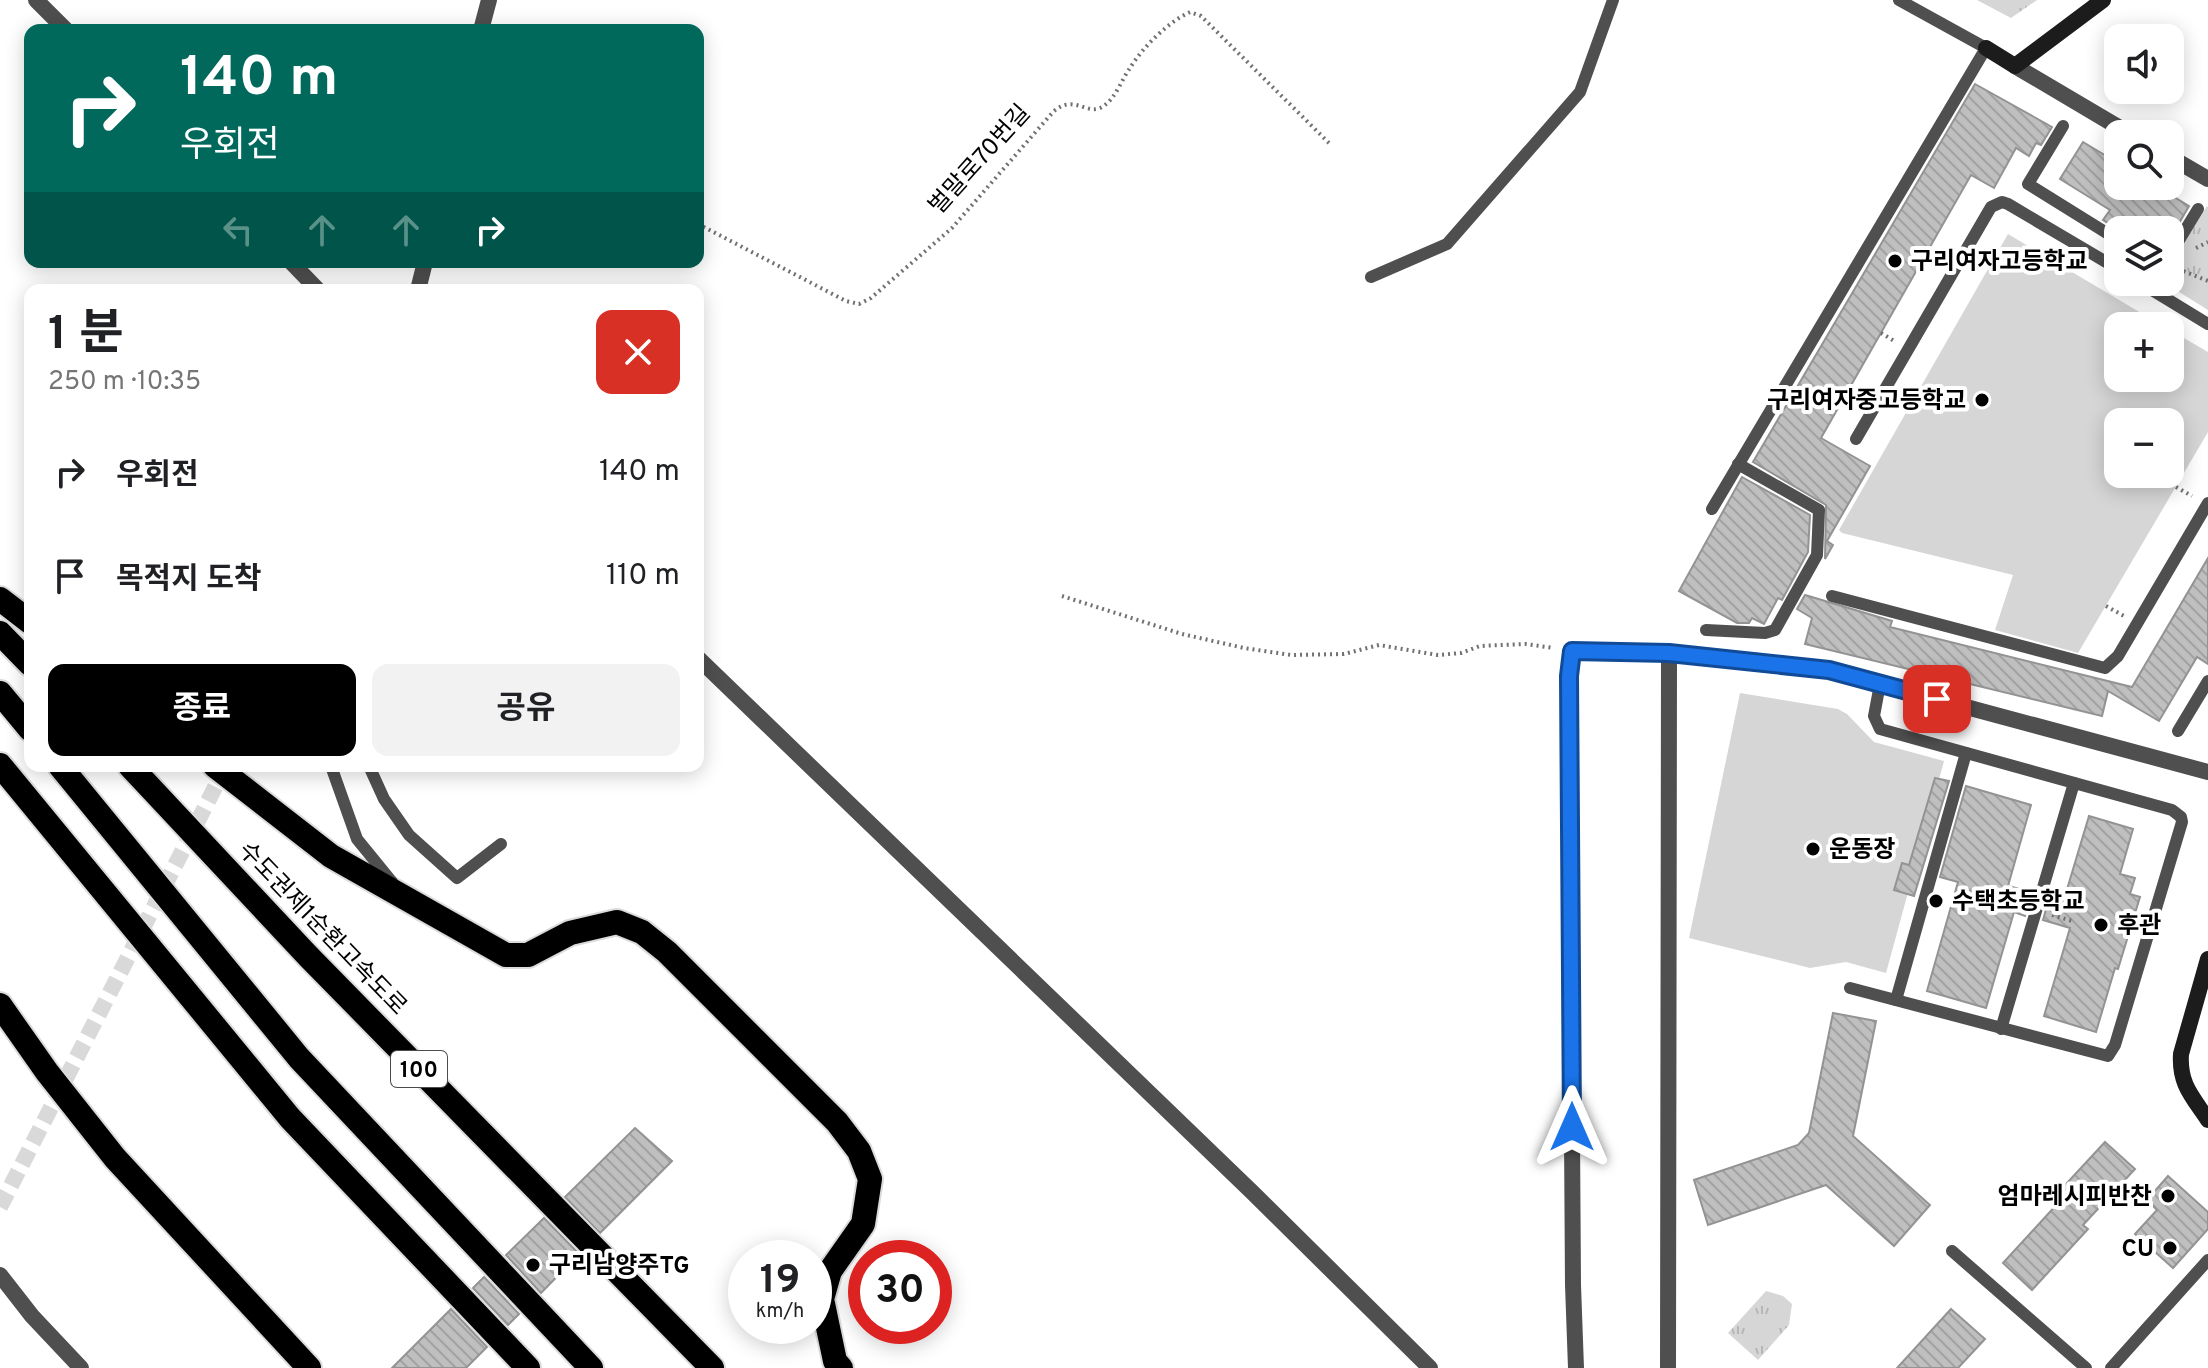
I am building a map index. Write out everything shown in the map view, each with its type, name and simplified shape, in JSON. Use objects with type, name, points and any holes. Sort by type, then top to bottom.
[{"type":"highway","points":[[0,599],[24,617]]},
{"type":"highway","points":[[0,633],[24,658]]},
{"type":"highway","points":[[0,693],[24,722]]},
{"type":"highway","points":[[0,765],[290,1118],[528,1368]]},
{"type":"highway","points":[[65,772],[299,1058],[591,1368]]},
{"type":"highway","name":"수도권제1순환고속도로","points":[[136,772],[308,956],[712,1368]]},
{"type":"highway","points":[[223,772],[331,856],[506,955],[528,955],[570,933],[617,922],[642,932],[667,952],[837,1122],[859,1151],[870,1179],[863,1224],[830,1271],[822,1299],[835,1361],[841,1368]]},
{"type":"highway","points":[[0,1005],[47,1072],[115,1158],[309,1368]]},
{"type":"street","points":[[36,0],[60,24]]},
{"type":"street","points":[[483,24],[489,0]]},
{"type":"street","points":[[2015,66],[2103,0]]},
{"type":"street","points":[[1986,48],[2106,120]]},
{"type":"street","points":[[2184,165],[2208,179]]},
{"type":"street","points":[[297,268],[312,284]]},
{"type":"street","points":[[1576,1368],[1569,676],[1572,651],[1669,653],[1829,670],[2208,772]]},
{"type":"street","points":[[1668,1368],[1669,653]]},
{"type":"street","points":[[704,664],[1430,1368]]},
{"type":"street","points":[[2208,959],[2180,1066],[2180,1076],[2185,1086],[2208,1120]]},
{"type":"street","points":[[0,1275],[32,1316],[81,1368]]},
{"type":"lane","points":[[1371,277],[1447,244],[1570,104],[1580,92],[1613,0]]},
{"type":"lane","points":[[1712,509],[1986,48],[1899,0]]},
{"type":"lane","points":[[2063,126],[2028,184],[2104,232]]},
{"type":"lane","points":[[1856,439],[1991,207],[2002,202],[2008,204],[2104,261]]},
{"type":"lane","points":[[2184,232],[2198,209]]},
{"type":"lane","points":[[2162,296],[2208,324]]},
{"type":"lane","points":[[1706,630],[1765,633],[1775,630],[1819,548],[1819,510],[1738,464]]},
{"type":"lane","points":[[1832,596],[2105,668],[2118,656],[2208,503]]},
{"type":"lane","points":[[2178,731],[2208,681]]},
{"type":"lane","points":[[1850,988],[2104,1057],[2111,1053],[2182,822],[2181,817],[2172,810],[1880,729],[1874,716],[1880,684]]},
{"type":"lane","points":[[1896,1000],[1966,753]]},
{"type":"lane","points":[[333,772],[357,839],[403,896]]},
{"type":"lane","points":[[372,772],[384,799],[409,835],[457,878],[501,844]]},
{"type":"lane","points":[[2001,1029],[2074,783]]},
{"type":"lane","points":[[1952,1251],[2086,1368]]},
{"type":"lane","points":[[2111,1368],[2208,1260]]},
{"type":"path","name":"벌말로70번길","points":[[704,227],[846,301],[859,304],[871,298],[952,228],[1053,112],[1066,103],[1074,102],[1095,110],[1101,108],[1110,100],[1136,59],[1178,17],[1190,12],[1201,16],[1331,145]]},
{"type":"path","points":[[2184,271],[2208,281]]},
{"type":"path","points":[[1062,596],[1182,634],[1291,655],[1344,654],[1379,645],[1438,655],[1461,653],[1480,646],[1510,645],[1572,651]]},
{"type":"green space","points":[[1977,0],[2037,0],[2011,18]]},
{"type":"green space","points":[[2207,206],[2208,310],[2184,295],[2184,243]]},
{"type":"green space","points":[[2008,234],[2104,291],[2104,296],[2112,296],[2139,312],[2104,312],[2104,392],[2184,392],[2184,338],[2208,352],[2208,432],[2184,473],[2184,408],[2104,408],[2104,488],[2175,488],[2078,653],[1995,630],[2013,575],[1839,530]]},
{"type":"green space","name":"운동장","points":[[1740,693],[1838,709],[1874,742],[1944,761],[1886,973],[1846,962],[1810,968],[1689,938]]},
{"type":"green space","points":[[1766,1291],[1783,1296],[1792,1304],[1789,1325],[1758,1360],[1728,1333]]},
{"type":"building","name":"구리여자고등학교","points":[[1975,84],[2052,127],[2041,145],[2036,143],[2029,156],[2016,148],[1994,188],[1971,175],[1821,438],[1870,466],[1827,541],[1833,545],[1825,559],[1826,505],[1753,462]]},
{"type":"building","points":[[2083,142],[2104,155],[2104,200],[2179,200],[2189,206],[2183,216],[2106,216],[2110,210],[2060,179]]},
{"type":"building","points":[[1742,477],[1810,515],[1808,552],[1782,600],[1778,598],[1764,624],[1752,618],[1749,623],[1737,623],[1679,591]]},
{"type":"building","points":[[2208,558],[2208,664],[2197,657],[2159,721],[2108,691],[2102,716],[1805,644],[1812,618],[1797,609],[1805,595],[1892,621],[1890,627],[2132,687]]},
{"type":"building","points":[[1935,778],[1949,781],[1914,896],[1894,890],[1902,863],[1909,865]]},
{"type":"building","points":[[1966,786],[2031,805],[2008,886],[2020,889],[2019,894],[2031,897],[2025,916],[2014,912],[1986,1008],[1927,991],[1958,882],[1940,877]]},
{"type":"building","name":"후관","points":[[2089,816],[2133,829],[2120,874],[2135,878],[2130,894],[2140,897],[2096,1032],[2044,1016],[2070,928],[2043,920],[2048,902],[2062,906]]},
{"type":"building","points":[[1833,1013],[1876,1021],[1853,1136],[1930,1205],[1894,1246],[1826,1185],[1708,1225],[1694,1180],[1798,1145],[1809,1133]]},
{"type":"building","points":[[635,1128],[672,1161],[600,1233],[565,1197]]},
{"type":"building","points":[[2105,1142],[2135,1169],[2083,1225],[2088,1229],[2032,1290],[2003,1263],[2059,1202],[2054,1197]]},
{"type":"building","points":[[2168,1176],[2208,1212],[2208,1229],[2173,1268],[2135,1234],[2157,1210],[2147,1200]]},
{"type":"building","points":[[544,1218],[579,1254],[541,1293],[506,1255]]},
{"type":"building","points":[[484,1277],[519,1314],[508,1325],[473,1288]]},
{"type":"building","points":[[451,1309],[487,1347],[466,1368],[392,1368]]},
{"type":"building","points":[[1951,1309],[1985,1339],[1958,1368],[1897,1368]]},
{"type":"tunnel","points":[[0,1207],[223,772]]},
{"type":"place","name":"구리여자고등학교","points":[[1895,261]]},
{"type":"place","name":"구리여자중고등학교","points":[[1982,400]]},
{"type":"place","name":"운동장","points":[[1813,849]]},
{"type":"place","name":"수택초등학교","points":[[1936,901]]},
{"type":"place","name":"후관","points":[[2101,925]]},
{"type":"place","name":"엄마레시피반찬","points":[[2168,1196]]},
{"type":"place","name":"CU","points":[[2170,1248]]},
{"type":"place","name":"구리남양주TG","points":[[533,1265]]},
{"type":"route","points":[[1572,1127],[1569,676],[1572,651],[1669,653],[1829,670],[1937,699]]}]
